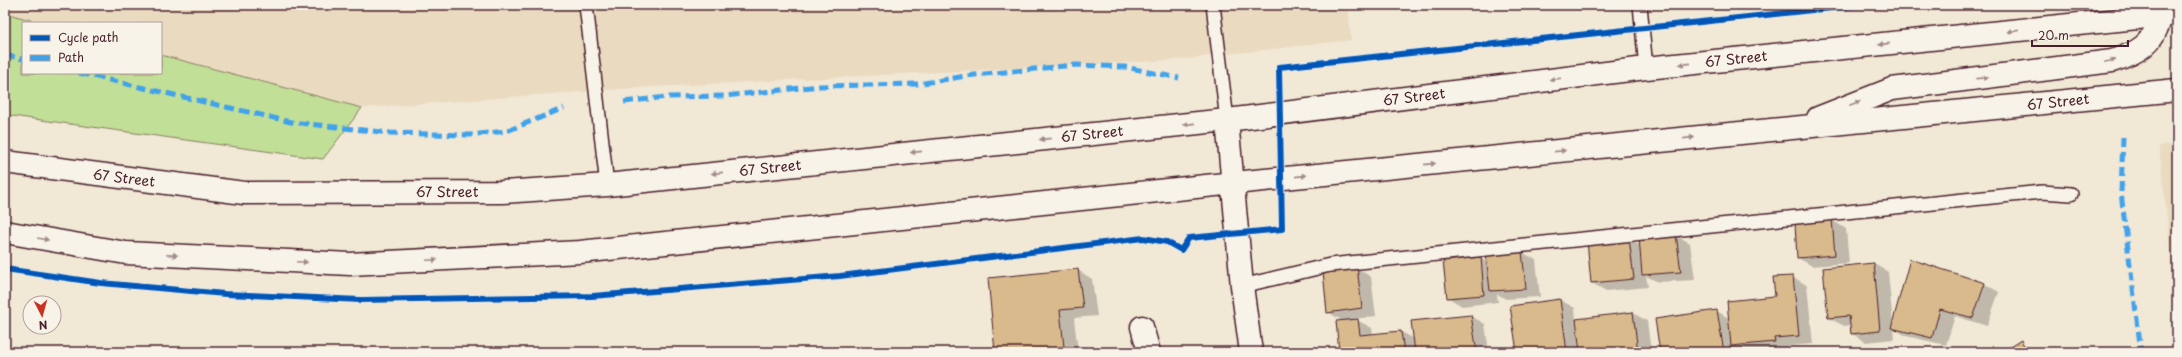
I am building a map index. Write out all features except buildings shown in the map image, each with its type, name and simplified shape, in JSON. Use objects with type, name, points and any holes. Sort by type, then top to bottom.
[{"type":"main road","name":"67 Street","points":[[5,162],[244,193],[502,192],[607,184],[1227,120],[1646,68],[2166,12]]},
{"type":"main road","points":[[1792,127],[1892,89],[2112,61],[2129,56],[2153,37],[2166,12]]},
{"type":"main road","name":"67 Street","points":[[5,232],[126,253],[350,264],[580,252],[1234,183],[2177,90]]},
{"type":"main road","points":[[1227,120],[1234,183],[1242,286],[1251,352]]},
{"type":"main road","points":[[1142,327],[1149,352]]},
{"type":"lane","points":[[586,5],[607,184]]},
{"type":"lane","points":[[1213,5],[1227,120]]},
{"type":"lane","points":[[1640,5],[1646,68]]},
{"type":"lane","points":[[1242,286],[1330,265],[2042,192],[2071,194]]},
{"type":"shaded area","points":[[5,5],[1348,5],[1351,40],[1175,60],[633,88],[362,108],[162,55],[162,22],[37,22],[5,13]]},
{"type":"shaded area","points":[[1665,5],[1724,5],[1666,11]]},
{"type":"shaded area","points":[[2177,144],[2177,310],[2159,146]]},
{"type":"green space","points":[[5,13],[37,22],[22,22],[22,74],[162,74],[162,55],[362,108],[323,159],[5,115]]},
{"type":"marked path","points":[[5,55],[22,59]]},
{"type":"marked path","points":[[624,102],[666,97],[725,96],[820,86],[918,84],[966,76],[1075,65],[1125,67],[1179,78]]},
{"type":"marked path","points":[[83,74],[291,122],[390,133],[470,135],[507,131],[564,108]]},
{"type":"marked path","points":[[2123,137],[2121,193],[2141,352]]},
{"type":"cycle path","points":[[5,269],[101,283],[225,294],[361,300],[592,296],[840,276],[1143,238],[1167,242],[1181,250],[1189,238],[1282,229],[1279,67],[1860,5]]}]
